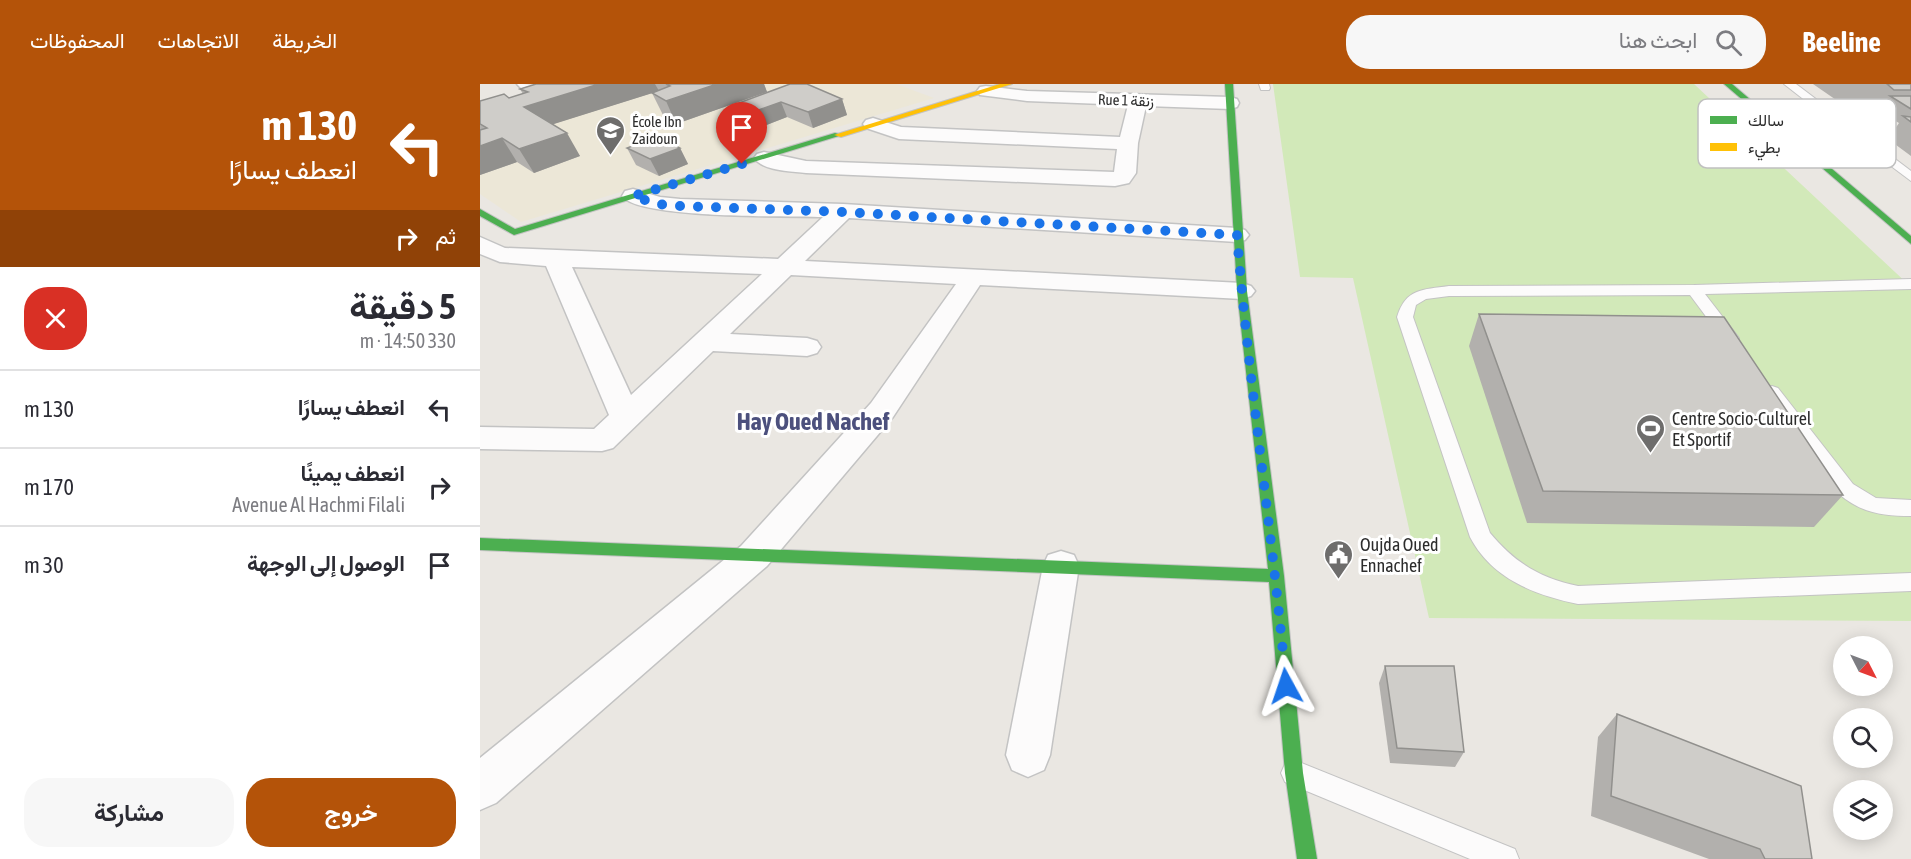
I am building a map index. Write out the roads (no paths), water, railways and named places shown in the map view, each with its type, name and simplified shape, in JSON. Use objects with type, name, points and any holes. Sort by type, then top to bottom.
[{"type":"street","points":[[486,247],[514,232],[1008,84]]},
{"type":"street","points":[[1229,84],[1242,291],[1276,576],[1294,773],[1307,859]]},
{"type":"street","points":[[1728,84],[1746,99]]},
{"type":"street","points":[[526,92],[549,94],[567,89]]},
{"type":"street","name":"Rue 1 زنقة","points":[[986,91],[1027,96],[1230,103]]},
{"type":"street","points":[[1008,137],[1027,96]]},
{"type":"street","points":[[764,158],[778,163],[806,167],[1114,180],[1121,178],[1125,173],[1128,143],[1138,100]]},
{"type":"street","points":[[873,124],[899,133],[1128,143]]},
{"type":"street","points":[[1826,168],[1911,241]]},
{"type":"street","points":[[633,196],[657,204],[680,206],[843,212],[1237,235]]},
{"type":"street","points":[[480,212],[514,232]]},
{"type":"street","points":[[480,438],[602,440],[843,212]]},
{"type":"street","points":[[486,247],[556,259],[783,267],[1242,291]]},
{"type":"street","points":[[556,259],[625,416]]},
{"type":"street","points":[[480,787],[753,556],[882,410],[973,277]]},
{"type":"street","points":[[708,342],[807,347]]},
{"type":"street","points":[[480,544],[1276,576]]},
{"type":"street","points":[[1028,755],[1061,566]]},
{"type":"lane","points":[[1789,84],[1808,99]]},
{"type":"lane","points":[[1896,166],[1911,177]]},
{"type":"lane","points":[[1911,284],[1694,290],[1449,291],[1422,295],[1408,303],[1405,317],[1481,537],[1492,551],[1520,577],[1548,589],[1578,595],[1911,582]]},
{"type":"lane","points":[[1694,290],[1744,356]]},
{"type":"lane","points":[[1759,375],[1846,489],[1855,497],[1881,508],[1911,508]]},
{"type":"lane","points":[[1294,773],[1505,859]]},
{"type":"place","name":"École Ibn Zaidoun","points":[[611,156]]},
{"type":"place","name":"Centre Socio-Culturel Et Sportif","points":[[1651,454]]},
{"type":"place","name":"Oujda Oued Ennachef","points":[[1339,580]]},
{"type":"district","name":"Hay Oued Nachef","points":[[813,421]]}]
